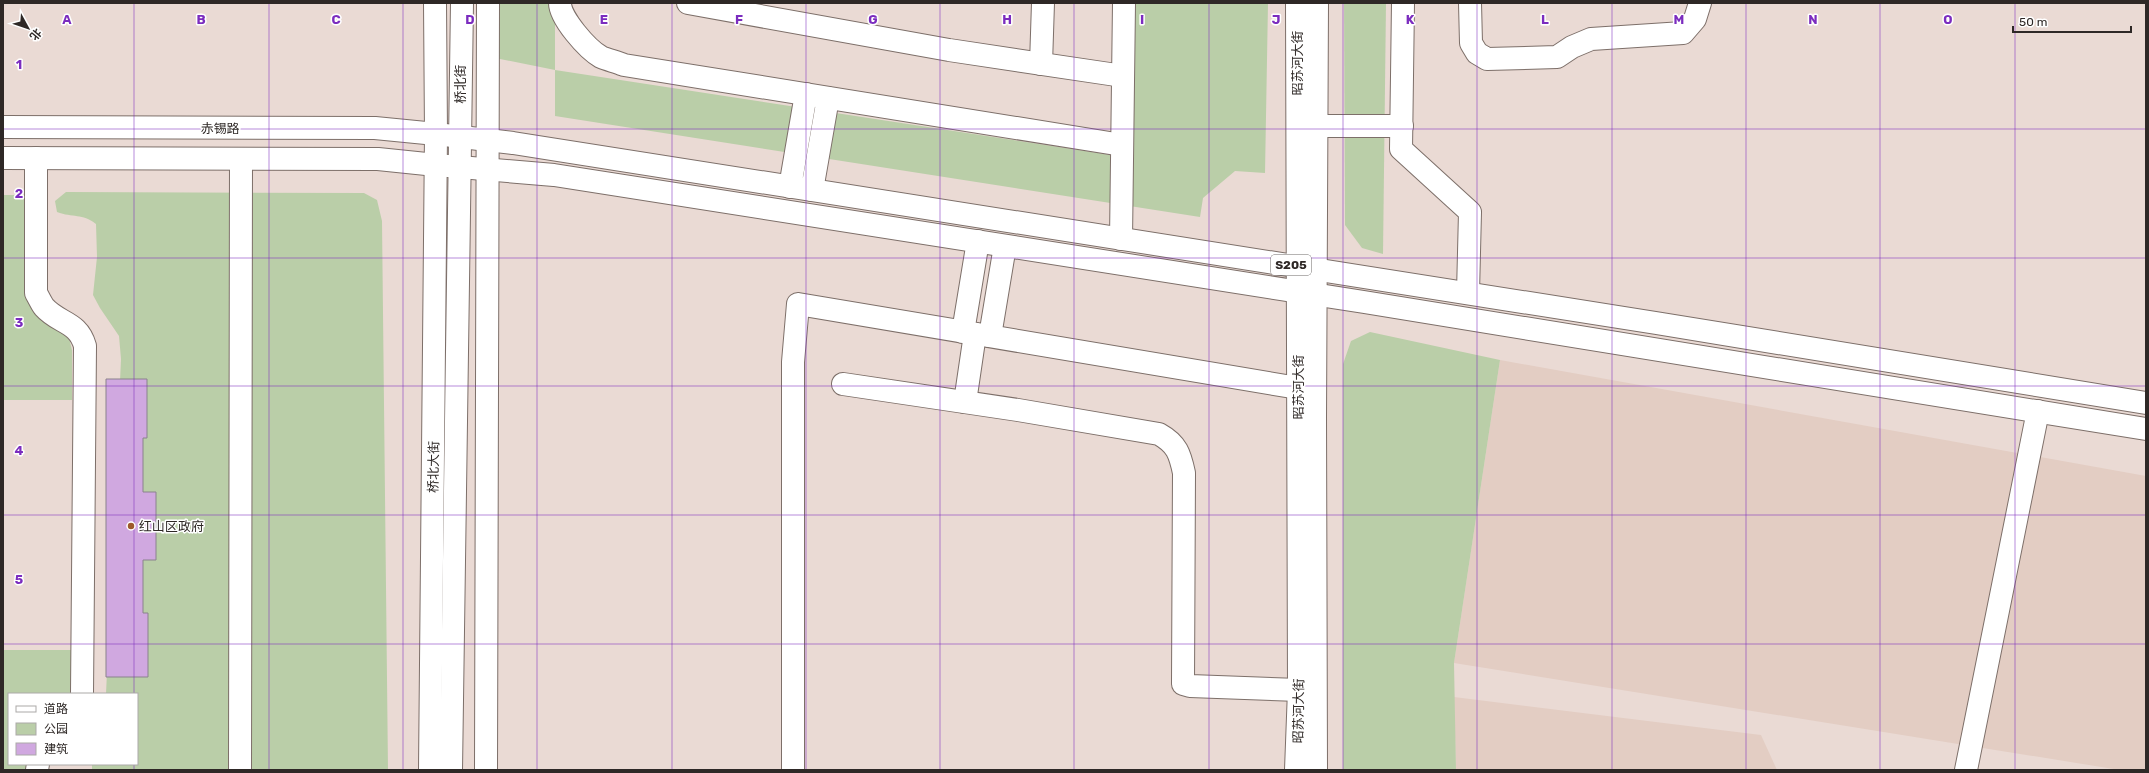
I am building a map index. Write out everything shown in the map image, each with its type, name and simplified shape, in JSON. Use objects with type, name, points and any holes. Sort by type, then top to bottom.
[{"type":"main road","name":"桥北街","points":[[435,3],[436,165]]},
{"type":"main road","name":"桥北街","points":[[461,166],[462,3]]},
{"type":"main road","points":[[486,770],[488,3]]},
{"type":"main road","points":[[560,3],[560,10],[584,44],[601,56],[624,65],[1122,145]]},
{"type":"main road","points":[[688,3],[949,50],[1123,76]]},
{"type":"main road","points":[[1041,64],[1043,3]]},
{"type":"main road","points":[[1121,239],[1124,3]]},
{"type":"main road","name":"昭苏河大街","points":[[1297,3],[1307,268],[1316,770]]},
{"type":"main road","name":"昭苏河大街","points":[[1307,268],[1316,126],[1317,3]]},
{"type":"main road","points":[[1403,3],[1401,149],[1470,212],[1468,293]]},
{"type":"main road","points":[[1470,3],[1471,43],[1477,52],[1487,59],[1557,57],[1572,47],[1591,39],[1683,33],[1695,19],[1700,3]]},
{"type":"main road","points":[[790,187],[806,94]]},
{"type":"main road","points":[[812,190],[828,98]]},
{"type":"main road","points":[[1316,126],[1402,126]]},
{"type":"main road","name":"赤锡路","points":[[3,127],[375,128],[436,134]]},
{"type":"main road","name":"S205","points":[[436,134],[488,140],[1468,293],[2146,403]]},
{"type":"main road","points":[[3,158],[378,159],[436,165]]},
{"type":"main road","points":[[36,158],[36,293],[45,308],[59,319],[74,326],[82,336],[85,346],[82,693]]},
{"type":"main road","points":[[240,770],[241,159]]},
{"type":"main road","name":"S205","points":[[436,165],[488,168],[554,175],[1307,293],[2146,429]]},
{"type":"main road","name":"桥北大街","points":[[430,770],[436,165]]},
{"type":"main road","name":"桥北大街","points":[[451,770],[461,166]]},
{"type":"main road","points":[[965,402],[976,334],[978,241]]},
{"type":"main road","points":[[976,334],[1005,246]]},
{"type":"main road","name":"昭苏河大街","points":[[1296,770],[1299,690],[1298,388],[1307,293]]},
{"type":"main road","points":[[793,770],[793,362],[798,304],[1298,388]]},
{"type":"main road","points":[[843,384],[965,402],[1159,434],[1169,440],[1180,454],[1184,473],[1183,684],[1190,686],[1299,690]]},
{"type":"main road","points":[[1966,770],[2038,411]]},
{"type":"shaded area","points":[[1500,360],[2146,476],[2146,770],[2120,770],[1454,663]]},
{"type":"shaded area","points":[[1454,697],[1761,735],[1777,770],[1456,770]]},
{"type":"green space","points":[[496,3],[555,3],[555,70],[495,58]]},
{"type":"green space","points":[[1131,3],[1268,3],[1265,173],[1235,171],[1203,198],[1200,217],[555,116],[555,70],[1130,158]]},
{"type":"green space","points":[[1344,3],[1386,3],[1383,254],[1362,248],[1345,225]]},
{"type":"green space","points":[[66,192],[364,193],[377,200],[382,221],[388,770],[92,770],[92,765],[138,765],[138,693],[106,693],[121,359],[119,336],[93,295],[97,257],[96,224],[86,218],[57,212],[55,201]]},
{"type":"green space","points":[[3,195],[28,195],[28,293],[69,338],[72,350],[72,400],[3,400]]},
{"type":"green space","points":[[1370,332],[1500,360],[1454,663],[1456,770],[1343,770],[1343,364],[1351,341]]},
{"type":"green space","points":[[3,650],[71,650],[71,693],[8,693],[8,765],[30,765],[30,770],[3,770]]},
{"type":"building","name":"红山区政府","points":[[106,379],[147,379],[147,438],[143,438],[143,492],[156,492],[156,560],[143,560],[143,613],[148,613],[148,677],[106,677]]},
{"type":"place","name":"红山区政府","points":[[131,526]]}]
